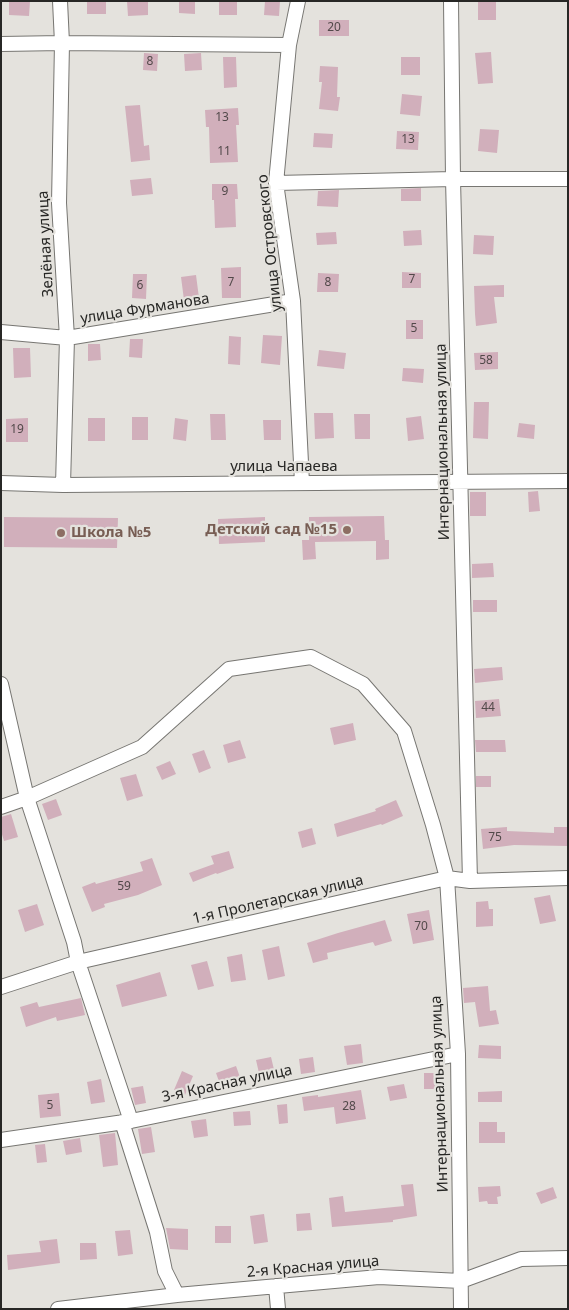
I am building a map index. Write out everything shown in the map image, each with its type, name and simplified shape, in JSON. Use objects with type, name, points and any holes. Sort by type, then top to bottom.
[{"type":"street","name":"Зелёная улица","points":[[60,1],[62,43],[59,203],[67,338],[63,485]]},
{"type":"street","name":"улица Островского","points":[[298,1],[289,46],[276,182],[293,301],[302,483]]},
{"type":"street","name":"Интернациональная улица","points":[[451,1],[452,179],[470,881]]},
{"type":"street","points":[[1,44],[289,46]]},
{"type":"street","points":[[276,182],[568,179]]},
{"type":"street","name":"улица Фурманова","points":[[1,332],[67,338],[293,301]]},
{"type":"street","name":"улица Чапаева","points":[[1,483],[63,485],[568,481]]},
{"type":"street","name":"Интернациональная улица","points":[[1,807],[28,798],[142,747],[229,669],[311,657],[363,684],[404,731],[447,878],[458,1054],[461,1309]]},
{"type":"street","points":[[1,684],[28,798],[74,942],[78,962],[126,1121],[158,1232],[165,1271],[177,1295]]},
{"type":"street","name":"1-я Пролетарская улица","points":[[1,987],[78,962],[447,878],[470,881],[568,878]]},
{"type":"street","name":"3-я Красная улица","points":[[1,1140],[126,1121],[458,1054]]},
{"type":"street","name":"2-я Красная улица","points":[[58,1309],[177,1295],[379,1277],[461,1281],[521,1260],[568,1258]]},
{"type":"street","points":[[276,1286],[278,1309]]},
{"type":"building","points":[[9,1],[30,1],[29,16],[9,15]]},
{"type":"building","points":[[87,1],[106,1],[106,14],[87,14]]},
{"type":"building","points":[[127,1],[148,1],[148,15],[128,16]]},
{"type":"building","points":[[179,1],[195,1],[195,14],[179,13]]},
{"type":"building","points":[[219,1],[237,1],[237,15],[219,15]]},
{"type":"building","points":[[265,1],[280,1],[279,16],[264,15]]},
{"type":"building","points":[[478,1],[496,1],[496,20],[478,20]]},
{"type":"building","points":[[319,20],[349,20],[349,36],[319,36]]},
{"type":"building","points":[[491,52],[493,83],[478,84],[475,53]]},
{"type":"building","points":[[144,53],[158,54],[157,71],[143,70]]},
{"type":"building","points":[[201,53],[202,70],[185,71],[184,54]]},
{"type":"building","points":[[223,57],[236,57],[237,87],[224,88]]},
{"type":"building","points":[[401,57],[420,57],[420,75],[401,75]]},
{"type":"building","points":[[320,66],[338,67],[337,97],[340,97],[338,111],[319,109],[322,82],[319,82]]},
{"type":"building","points":[[402,94],[422,96],[420,116],[400,114]]},
{"type":"building","points":[[140,105],[144,146],[149,145],[150,160],[131,162],[125,106]]},
{"type":"building","points":[[238,108],[239,125],[236,125],[238,162],[210,163],[209,127],[206,127],[205,110]]},
{"type":"building","points":[[480,129],[499,130],[497,153],[478,151]]},
{"type":"building","points":[[397,131],[419,132],[418,150],[396,149]]},
{"type":"building","points":[[314,133],[333,134],[332,148],[313,147]]},
{"type":"building","points":[[151,178],[153,194],[132,196],[130,180]]},
{"type":"building","points":[[212,184],[237,184],[238,199],[235,199],[236,227],[215,228]]},
{"type":"building","points":[[421,188],[421,201],[401,201],[401,189]]},
{"type":"building","points":[[339,190],[338,207],[317,206],[318,191]]},
{"type":"building","points":[[421,230],[422,245],[404,246],[403,231]]},
{"type":"building","points":[[336,232],[337,244],[317,245],[316,233]]},
{"type":"building","points":[[474,235],[494,236],[493,255],[473,254]]},
{"type":"building","points":[[241,267],[241,298],[222,298],[221,268]]},
{"type":"building","points":[[402,272],[421,273],[421,288],[402,288]]},
{"type":"building","points":[[318,273],[339,274],[338,292],[317,292]]},
{"type":"building","points":[[133,274],[147,274],[146,299],[132,298]]},
{"type":"building","points":[[196,275],[199,298],[184,300],[181,277]]},
{"type":"building","points":[[504,285],[504,297],[494,297],[497,323],[476,326],[474,286]]},
{"type":"building","points":[[406,320],[423,320],[423,339],[406,339]]},
{"type":"building","points":[[263,335],[282,336],[280,365],[261,363]]},
{"type":"building","points":[[229,336],[241,337],[240,365],[228,364]]},
{"type":"building","points":[[130,339],[143,339],[142,358],[129,357]]},
{"type":"building","points":[[88,344],[100,344],[101,360],[88,361]]},
{"type":"building","points":[[13,348],[30,348],[31,377],[14,378]]},
{"type":"building","points":[[319,350],[346,353],[344,369],[317,366]]},
{"type":"building","points":[[498,352],[498,369],[475,370],[474,353]]},
{"type":"building","points":[[403,368],[424,369],[423,383],[402,381]]},
{"type":"building","points":[[474,402],[489,402],[488,439],[473,438]]},
{"type":"building","points":[[314,413],[333,413],[334,438],[315,439]]},
{"type":"building","points":[[210,414],[225,414],[226,440],[211,440]]},
{"type":"building","points":[[354,414],[370,414],[370,439],[355,439]]},
{"type":"building","points":[[421,416],[424,439],[408,441],[406,418]]},
{"type":"building","points":[[132,417],[148,417],[148,440],[132,440]]},
{"type":"building","points":[[28,418],[28,442],[6,442],[6,419]]},
{"type":"building","points":[[88,418],[105,418],[105,441],[88,441]]},
{"type":"building","points":[[175,418],[188,420],[186,441],[173,439]]},
{"type":"building","points":[[263,420],[281,420],[281,440],[264,440]]},
{"type":"building","points":[[519,423],[535,425],[534,439],[517,437]]},
{"type":"building","points":[[538,491],[540,511],[529,512],[528,492]]},
{"type":"building","points":[[470,492],[486,492],[486,516],[470,516]]},
{"type":"building","points":[[384,516],[385,540],[389,540],[389,559],[376,560],[376,541],[315,542],[316,559],[303,560],[302,540],[309,540],[309,517]]},
{"type":"building","name":"Школа №5","points":[[4,517],[118,518],[117,548],[4,547]]},
{"type":"building","points":[[265,517],[265,542],[219,544],[218,519]]},
{"type":"building","points":[[493,563],[494,577],[472,578],[472,564]]},
{"type":"building","points":[[473,600],[497,600],[497,612],[473,612]]},
{"type":"building","points":[[502,667],[503,680],[475,683],[474,669]]},
{"type":"building","points":[[499,699],[501,716],[476,718],[475,701]]},
{"type":"building","points":[[353,723],[356,740],[334,745],[330,728]]},
{"type":"building","points":[[240,740],[246,758],[228,763],[223,745]]},
{"type":"building","points":[[475,740],[505,740],[506,752],[476,752]]},
{"type":"building","points":[[204,750],[211,768],[199,773],[192,754]]},
{"type":"building","points":[[170,761],[176,774],[162,780],[156,767]]},
{"type":"building","points":[[136,774],[143,796],[127,801],[120,778]]},
{"type":"building","points":[[476,776],[491,776],[491,787],[476,787]]},
{"type":"building","points":[[56,799],[62,815],[48,820],[42,804]]},
{"type":"building","points":[[396,800],[403,816],[382,825],[337,837],[334,824],[376,811],[375,809]]},
{"type":"building","points":[[11,814],[18,837],[4,841],[1,831],[1,817]]},
{"type":"building","points":[[507,827],[507,831],[554,833],[554,827],[567,827],[568,846],[514,845],[483,849],[481,829]]},
{"type":"building","points":[[312,828],[316,844],[302,848],[298,832]]},
{"type":"building","points":[[229,851],[234,868],[193,882],[189,873],[214,864],[211,856]]},
{"type":"building","points":[[152,858],[162,885],[138,895],[104,904],[105,907],[92,912],[82,887],[95,882],[96,884],[143,871],[140,862]]},
{"type":"building","points":[[550,895],[556,921],[540,924],[534,898]]},
{"type":"building","points":[[488,901],[489,909],[493,909],[493,926],[476,927],[476,902]]},
{"type":"building","points":[[37,904],[44,925],[25,932],[18,910]]},
{"type":"building","points":[[429,910],[434,940],[413,944],[407,914]]},
{"type":"building","points":[[385,920],[392,941],[375,946],[373,942],[327,953],[328,959],[313,963],[307,943]]},
{"type":"building","points":[[279,946],[285,976],[268,980],[262,950]]},
{"type":"building","points":[[242,954],[246,980],[231,982],[227,957]]},
{"type":"building","points":[[207,961],[214,986],[198,990],[191,965]]},
{"type":"building","points":[[160,972],[167,996],[122,1007],[116,985]]},
{"type":"building","points":[[488,986],[490,1011],[496,1010],[499,1024],[479,1027],[475,1002],[464,1003],[463,988]]},
{"type":"building","points":[[81,998],[85,1015],[57,1021],[56,1017],[26,1027],[20,1007],[37,1002],[39,1007]]},
{"type":"building","points":[[361,1044],[363,1063],[347,1065],[344,1046]]},
{"type":"building","points":[[479,1045],[501,1046],[501,1059],[478,1058]]},
{"type":"building","points":[[271,1057],[276,1078],[261,1082],[256,1060]]},
{"type":"building","points":[[313,1057],[315,1072],[301,1074],[299,1059]]},
{"type":"building","points":[[236,1066],[242,1083],[222,1090],[216,1073]]},
{"type":"building","points":[[182,1071],[193,1076],[185,1095],[174,1090]]},
{"type":"building","points":[[424,1073],[439,1073],[439,1089],[424,1089]]},
{"type":"building","points":[[101,1079],[105,1102],[91,1104],[87,1082]]},
{"type":"building","points":[[404,1084],[407,1098],[390,1101],[387,1087]]},
{"type":"building","points":[[143,1086],[146,1103],[135,1105],[131,1088]]},
{"type":"building","points":[[361,1090],[366,1119],[336,1124],[334,1107],[304,1111],[302,1097],[318,1095],[318,1097]]},
{"type":"building","points":[[502,1091],[502,1102],[478,1102],[478,1092]]},
{"type":"building","points":[[59,1093],[61,1116],[40,1118],[38,1095]]},
{"type":"building","points":[[287,1104],[288,1123],[279,1124],[277,1105]]},
{"type":"building","points":[[250,1111],[251,1125],[234,1126],[233,1112]]},
{"type":"building","points":[[206,1119],[208,1136],[194,1138],[191,1121]]},
{"type":"building","points":[[479,1122],[497,1122],[497,1132],[505,1132],[505,1143],[479,1143]]},
{"type":"building","points":[[151,1127],[155,1152],[142,1154],[138,1129]]},
{"type":"building","points":[[115,1133],[118,1165],[103,1167],[99,1135]]},
{"type":"building","points":[[80,1138],[82,1152],[66,1155],[63,1141]]},
{"type":"building","points":[[45,1144],[47,1162],[37,1163],[35,1145]]},
{"type":"building","points":[[413,1184],[417,1216],[393,1220],[393,1222],[332,1227],[329,1198],[343,1196],[345,1212],[404,1206],[401,1185]]},
{"type":"building","points":[[500,1186],[501,1196],[497,1197],[498,1204],[488,1204],[487,1201],[479,1202],[478,1187]]},
{"type":"building","points":[[553,1187],[557,1198],[541,1204],[536,1193]]},
{"type":"building","points":[[310,1213],[312,1230],[297,1231],[296,1214]]},
{"type":"building","points":[[264,1214],[268,1242],[254,1244],[250,1216]]},
{"type":"building","points":[[215,1226],[231,1226],[231,1243],[215,1243]]},
{"type":"building","points":[[166,1228],[188,1229],[188,1250],[170,1249]]},
{"type":"building","points":[[130,1230],[133,1254],[118,1256],[115,1231]]},
{"type":"building","points":[[57,1239],[60,1263],[8,1270],[7,1255],[41,1252],[39,1241]]},
{"type":"building","points":[[80,1243],[96,1243],[97,1259],[80,1260]]},
{"type":"place","name":"Детский сад №15","points":[[347,530]]},
{"type":"place","name":"Школа №5","points":[[61,533]]}]
